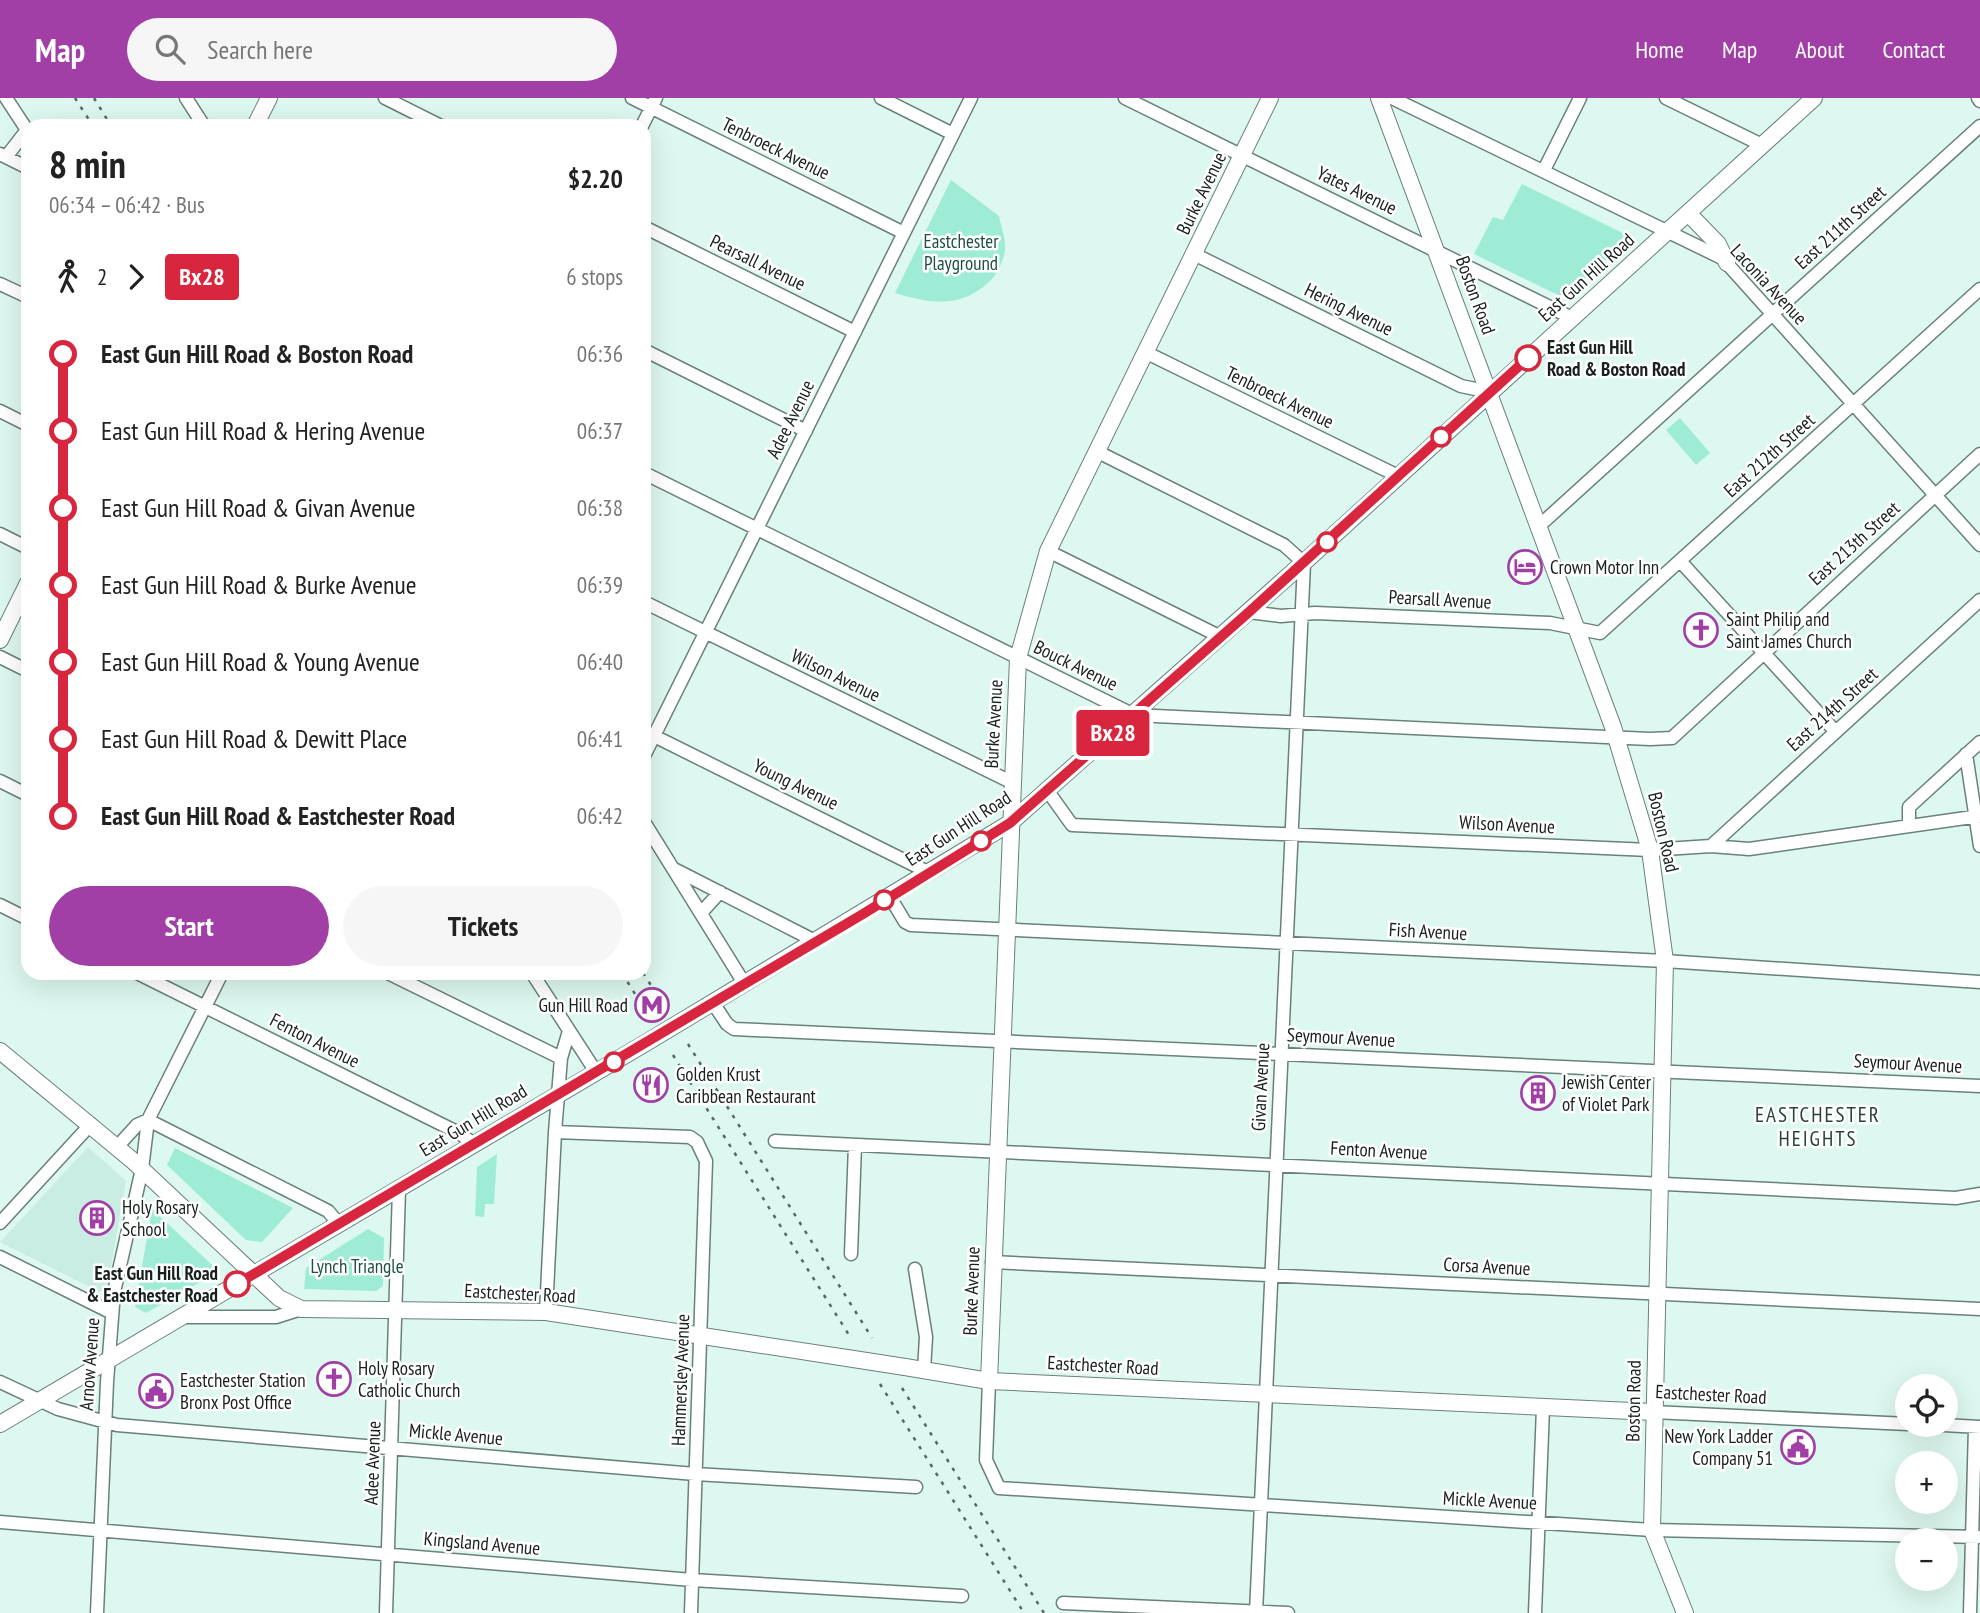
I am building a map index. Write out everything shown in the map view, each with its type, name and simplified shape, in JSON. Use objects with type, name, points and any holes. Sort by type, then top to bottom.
[{"type":"main road","points":[[258,119],[269,98]]},
{"type":"main road","name":"Burke Avenue","points":[[989,1381],[1017,658],[1048,551],[1270,98]]},
{"type":"main road","name":"Boston Road","points":[[1379,98],[1617,737],[1650,850],[1665,961],[1652,1530],[1685,1613]]},
{"type":"main road","name":"East Gun Hill Road","points":[[0,1424],[713,1003],[1010,823],[1304,563],[1814,98]]},
{"type":"main road","points":[[1688,212],[1718,244],[1727,263]]},
{"type":"main road","points":[[0,640],[21,597]]},
{"type":"main road","points":[[0,1051],[142,1169],[279,1298],[301,1309]]},
{"type":"main road","name":"Eastchester Road","points":[[301,1309],[546,1312],[989,1381],[1653,1412]]},
{"type":"street","points":[[6,98],[21,121]]},
{"type":"street","points":[[186,98],[200,119]]},
{"type":"street","points":[[385,98],[427,119]]},
{"type":"street","name":"Tenbroeck Avenue","points":[[632,98],[654,103],[904,233]]},
{"type":"street","points":[[881,98],[953,134]]},
{"type":"street","name":"Adee Avenue","points":[[651,729],[706,632],[971,98]]},
{"type":"street","name":"Yates Avenue","points":[[1125,98],[1573,318]]},
{"type":"street","name":"Laconia Avenue","points":[[1392,98],[1668,231],[1727,263],[1980,545]]},
{"type":"street","points":[[1544,170],[1580,98]]},
{"type":"street","points":[[1666,98],[1762,145]]},
{"type":"street","points":[[646,119],[654,103]]},
{"type":"street","name":"East 211th Street","points":[[1539,526],[1980,126]]},
{"type":"street","points":[[21,136],[3,155],[21,164]]},
{"type":"street","name":"Pearsall Avenue","points":[[651,230],[855,332]]},
{"type":"street","name":"Hering Avenue","points":[[1194,254],[1463,387],[1490,392]]},
{"type":"street","points":[[0,284],[21,294]]},
{"type":"street","name":"East 212th Street","points":[[1577,628],[1600,633],[1980,289]]},
{"type":"street","name":"Tenbroeck Avenue","points":[[1145,352],[1398,477]]},
{"type":"street","points":[[651,353],[806,430]]},
{"type":"street","points":[[0,411],[21,422]]},
{"type":"street","points":[[1096,451],[1284,545],[1304,563]]},
{"type":"street","name":"East 213th Street","points":[[1617,737],[1672,737],[1980,454]]},
{"type":"street","name":"Bouck Avenue","points":[[651,476],[1134,715],[1617,737]]},
{"type":"street","points":[[0,534],[21,544]]},
{"type":"street","points":[[1048,551],[1221,637]]},
{"type":"street","points":[[1681,562],[1835,732]]},
{"type":"street","name":"Givan Avenue","points":[[1256,1612],[1304,563]]},
{"type":"street","name":"East 214th Street","points":[[1711,846],[1980,600]]},
{"type":"street","name":"Wilson Avenue","points":[[651,604],[1011,782]]},
{"type":"street","name":"Pearsall Avenue","points":[[1249,612],[1536,623],[1577,628]]},
{"type":"street","points":[[0,657],[21,668]]},
{"type":"street","name":"Young Avenue","points":[[651,734],[930,873]]},
{"type":"street","points":[[1909,824],[1909,807],[1980,742]]},
{"type":"street","points":[[1966,754],[1978,816],[1980,846]]},
{"type":"street","points":[[0,781],[21,792]]},
{"type":"street","name":"Wilson Avenue","points":[[1047,790],[1072,825],[1650,850],[1711,846],[1749,849],[1978,816]]},
{"type":"street","points":[[651,832],[744,983]]},
{"type":"street","points":[[676,870],[815,941]]},
{"type":"street","points":[[701,913],[720,892]]},
{"type":"street","name":"Fish Avenue","points":[[890,897],[905,922],[911,925],[1665,961],[1980,982]]},
{"type":"street","points":[[0,905],[21,916]]},
{"type":"street","name":"Fenton Avenue","points":[[151,980],[459,1133],[474,1144]]},
{"type":"street","name":"Arnow Avenue","points":[[97,1613],[105,1423],[114,1320],[111,1313],[142,1169],[148,1120],[218,980]]},
{"type":"street","points":[[402,980],[561,1058]]},
{"type":"street","points":[[536,980],[596,1072]]},
{"type":"street","name":"Seymour Avenue","points":[[713,1003],[727,1024],[734,1029],[1980,1086]]},
{"type":"street","points":[[546,1312],[558,1094],[561,1058],[569,1031]]},
{"type":"street","points":[[148,1120],[328,1211],[339,1224]]},
{"type":"street","name":"Arnow Avenue","points":[[117,1147],[137,1125],[148,1120]]},
{"type":"street","points":[[0,1223],[91,1124]]},
{"type":"street","name":"Hammersley Avenue","points":[[555,1132],[690,1137],[701,1149],[706,1161],[708,1179],[691,1613]]},
{"type":"street","name":"Fenton Avenue","points":[[775,1141],[1956,1198],[1980,1195]]},
{"type":"street","points":[[851,1254],[855,1144]]},
{"type":"street","name":"Adee Avenue","points":[[386,1613],[399,1189]]},
{"type":"street","points":[[0,1257],[111,1313]]},
{"type":"street","name":"Corsa Avenue","points":[[992,1262],[1980,1309]]},
{"type":"street","points":[[915,1269],[926,1337],[924,1370]]},
{"type":"street","name":"Eastchester Road","points":[[182,1317],[276,1317],[301,1309]]},
{"type":"street","name":"Burke Avenue","points":[[989,1381],[986,1460],[999,1488]]},
{"type":"street","name":"Mickle Avenue","points":[[0,1382],[40,1401],[105,1423],[695,1474],[916,1487]]},
{"type":"street","points":[[1535,1613],[1543,1408]]},
{"type":"street","name":"Eastchester Road","points":[[1653,1412],[1895,1423]]},
{"type":"street","points":[[1958,1426],[1977,1427],[1976,1537],[1970,1613]]},
{"type":"street","name":"Mickle Avenue","points":[[999,1488],[1652,1530],[1976,1537]]},
{"type":"street","name":"Kingsland Avenue","points":[[0,1522],[692,1580],[962,1596]]},
{"type":"street","points":[[1063,1603],[1130,1609],[1288,1613]]},
{"type":"shaded area","points":[[88,1147],[126,1181],[106,1295],[0,1242]]},
{"type":"green space","name":"Eastchester Playground","points":[[951,180],[999,216],[1005,245],[999,269],[981,289],[958,300],[921,300],[895,293]]},
{"type":"green space","points":[[1522,184],[1631,237],[1564,298],[1474,254],[1493,217],[1503,220]]},
{"type":"green space","points":[[1680,418],[1710,453],[1696,465],[1666,430]]},
{"type":"green space","points":[[175,1148],[293,1208],[262,1242],[246,1240],[167,1165]]},
{"type":"green space","points":[[497,1154],[494,1204],[485,1204],[484,1217],[475,1216],[477,1167]]},
{"type":"green space","points":[[152,1209],[212,1265],[209,1277],[146,1313],[135,1307]]},
{"type":"green space","name":"Lynch Triangle","points":[[368,1229],[384,1238],[383,1286],[376,1291],[304,1289],[306,1268]]},
{"type":"railway","points":[[75,98],[88,119]]},
{"type":"railway","points":[[94,98],[107,119]]},
{"type":"railway","points":[[626,980],[640,1002]]},
{"type":"railway","points":[[648,980],[656,993]]},
{"type":"railway","points":[[688,1044],[872,1338]]},
{"type":"railway","points":[[673,1055],[849,1335]]},
{"type":"railway","points":[[880,1384],[1024,1613]]},
{"type":"railway","points":[[902,1388],[1044,1613]]},
{"type":"bus line","name":"Bx28","points":[[237,1284],[863,914],[1010,823],[1249,612],[1528,358]]},
{"type":"place","name":"East Gun Hill Road & Boston Road","points":[[1528,358]]},
{"type":"place","name":"Crown Motor Inn","points":[[1525,567]]},
{"type":"place","name":"Saint Philip and Saint James Church","points":[[1701,630]]},
{"type":"place","name":"Gun Hill Road","points":[[652,1005]]},
{"type":"place","name":"Golden Krust Caribbean Restaurant","points":[[651,1085]]},
{"type":"place","name":"Jewish Center of Violet Park","points":[[1538,1093]]},
{"type":"place","name":"Holy Rosary School","points":[[97,1218]]},
{"type":"place","name":"East Gun Hill Road & Eastchester Road","points":[[237,1284]]},
{"type":"place","name":"Holy Rosary Catholic Church","points":[[334,1379]]},
{"type":"place","name":"Eastchester Station Bronx Post Office","points":[[156,1391]]},
{"type":"place","name":"New York Ladder Company 51","points":[[1798,1447]]},
{"type":"district","name":"EASTCHESTER HEIGHTS","points":[[1818,1126]]}]
